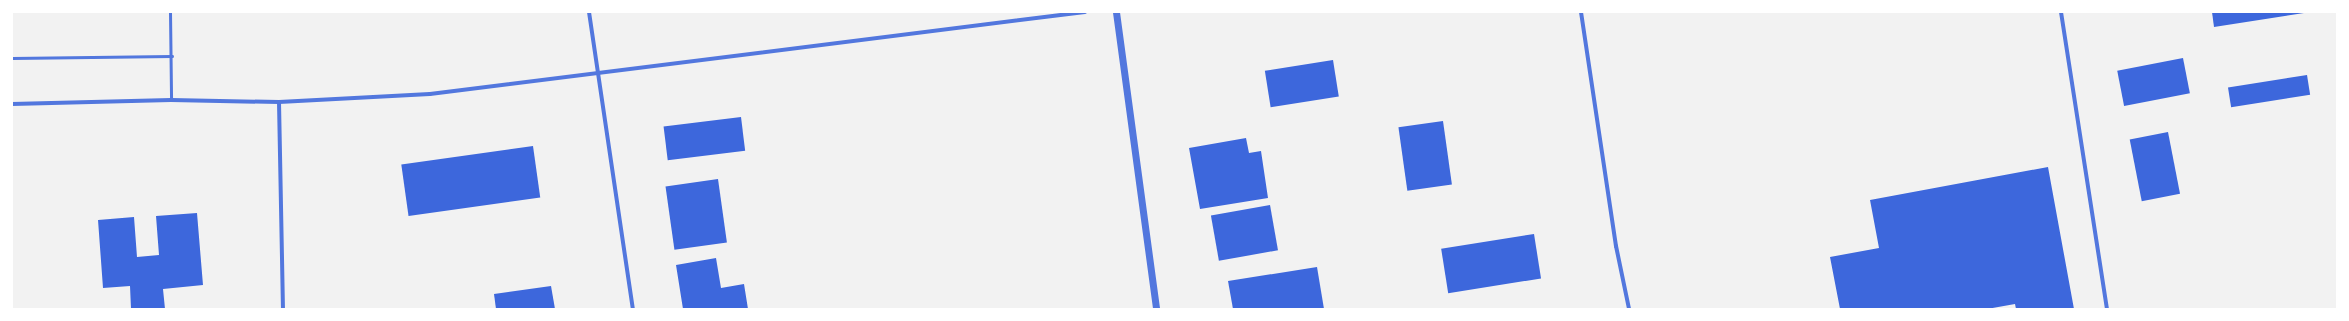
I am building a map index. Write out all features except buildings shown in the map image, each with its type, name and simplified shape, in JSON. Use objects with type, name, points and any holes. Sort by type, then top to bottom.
[{"type":"street","points":[[589,12],[633,309]]},
{"type":"street","points":[[12,104],[171,100],[279,102],[430,94],[598,75],[1085,12]]},
{"type":"street","points":[[1116,12],[1156,309]]},
{"type":"street","points":[[1581,12],[1616,246],[1629,309]]},
{"type":"street","points":[[2061,12],[2107,309]]},
{"type":"street","points":[[279,102],[283,309]]},
{"type":"lane","points":[[170,12],[172,56],[171,100]]},
{"type":"lane","points":[[12,58],[172,56]]}]
